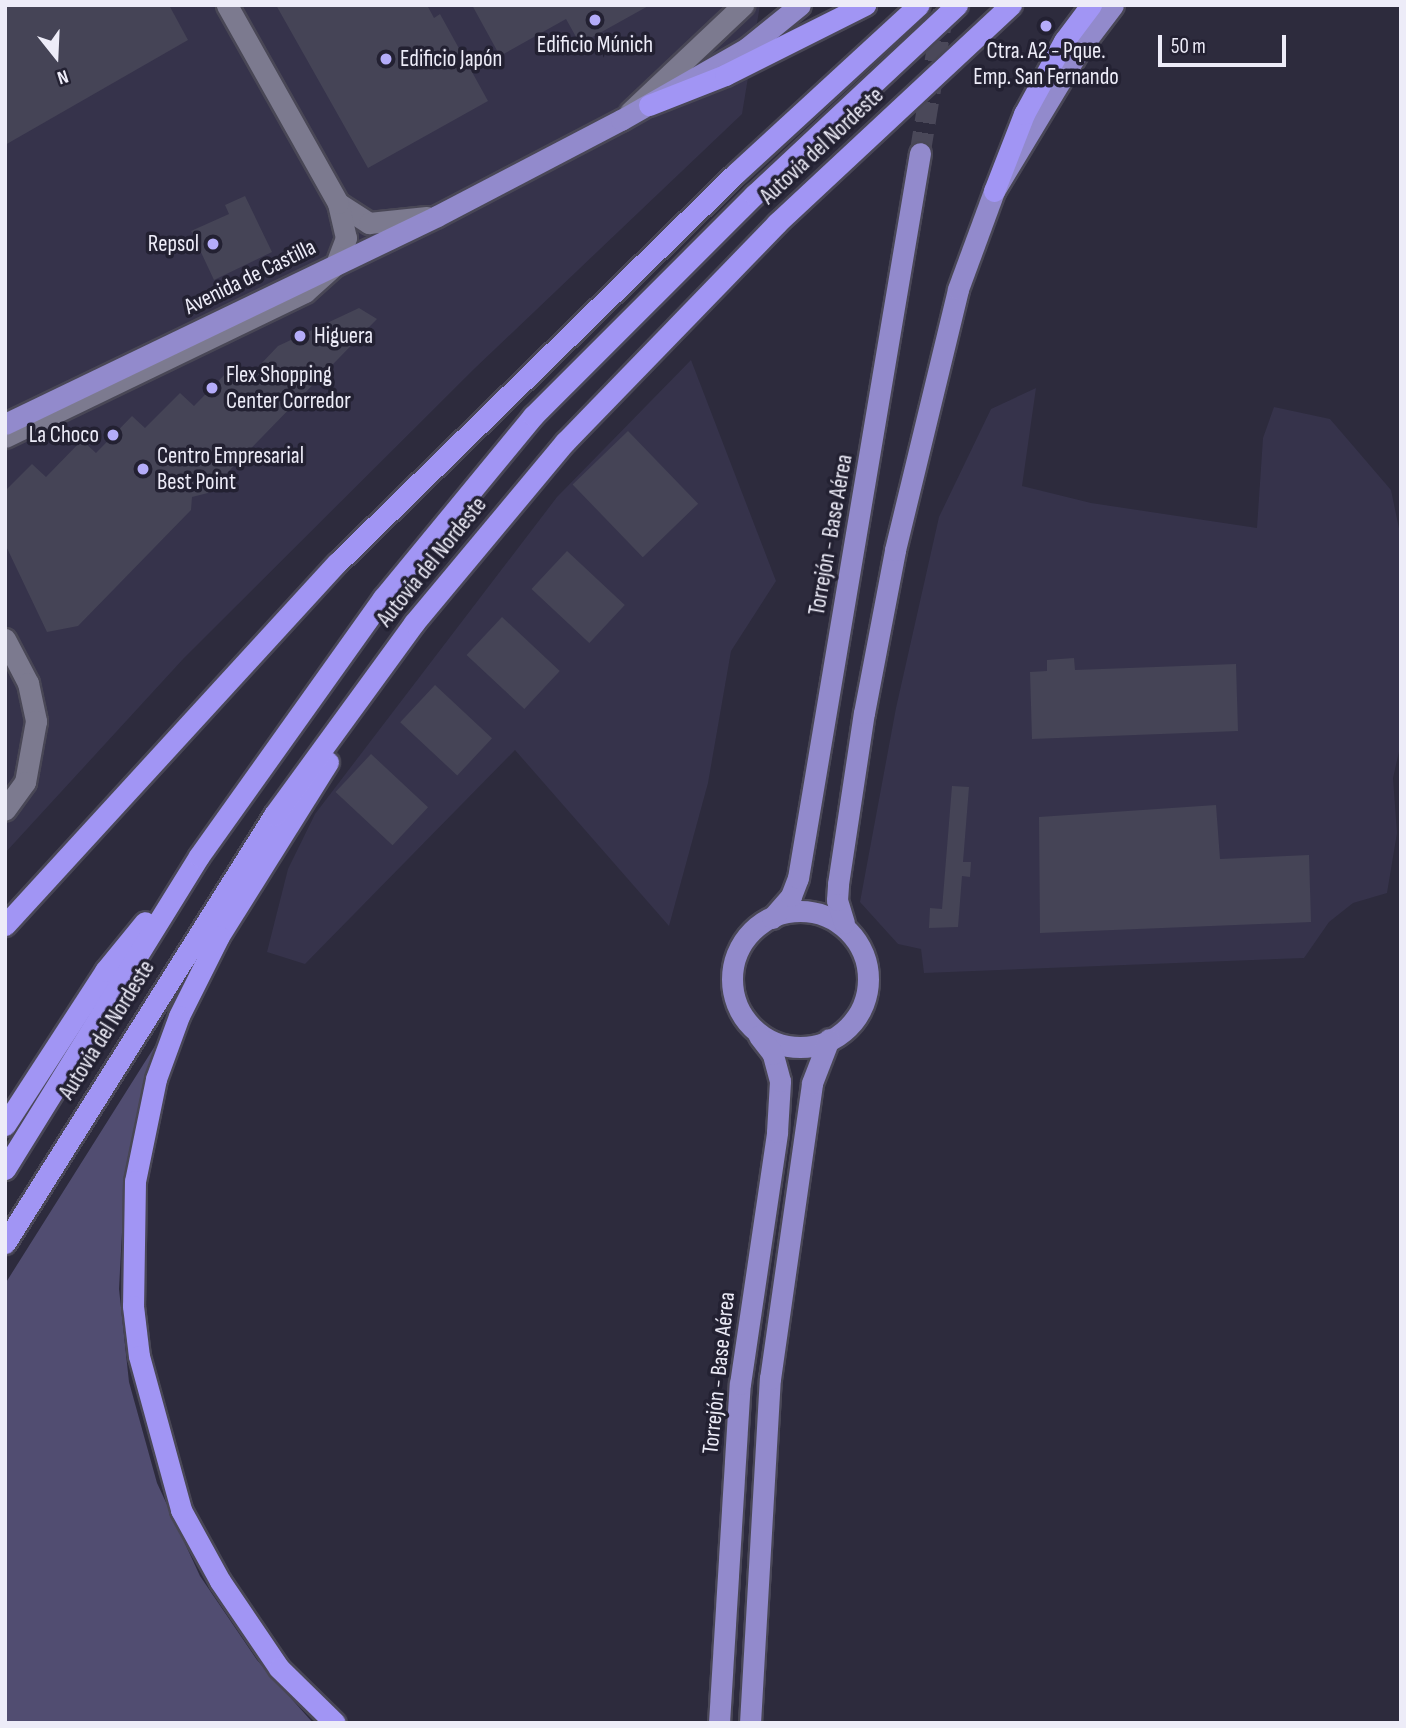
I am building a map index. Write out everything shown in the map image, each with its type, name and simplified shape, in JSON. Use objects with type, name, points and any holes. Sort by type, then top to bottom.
[{"type":"highway","points":[[649,105],[724,75],[865,5]]},
{"type":"highway","points":[[5,925],[337,563],[736,173],[919,5]]},
{"type":"highway","name":"Autovía del Nordeste","points":[[5,1169],[199,856],[383,598],[533,416],[754,195],[957,5]]},
{"type":"highway","name":"Autovía del Nordeste","points":[[5,1243],[274,815],[414,623],[565,442],[777,223],[1012,5]]},
{"type":"highway","points":[[994,191],[1024,114],[1063,41],[1091,5]]},
{"type":"highway","points":[[335,1723],[279,1668],[220,1581],[181,1510],[139,1356],[133,1306],[135,1181],[156,1079],[179,1016],[219,936],[414,623]]},
{"type":"highway","points":[[5,1125],[105,971],[199,856]]},
{"type":"main road","points":[[336,264],[437,216],[649,105],[764,37],[800,5]]},
{"type":"main road","points":[[844,923],[815,911],[772,918],[741,944],[730,978],[737,1012],[760,1036],[794,1048],[829,1039],[851,1023],[865,1000],[867,959],[844,923],[837,900],[841,857],[895,550],[941,348],[994,191],[1079,50],[1113,5]]},
{"type":"main road","name":"Torrejón - Base Aérea","points":[[772,918],[791,896],[798,878],[920,153]]},
{"type":"main road","name":"Avenida de Castilla","points":[[5,424],[336,264]]},
{"type":"main road","name":"Torrejón - Base Aérea","points":[[719,1723],[740,1384],[777,1132],[780,1081],[773,1054],[760,1036]]},
{"type":"main road","points":[[751,1723],[770,1379],[812,1083],[829,1039]]},
{"type":"street","points":[[227,5],[338,203],[346,239],[336,264]]},
{"type":"street","points":[[621,120],[743,5]]},
{"type":"street","points":[[338,203],[369,223],[437,216]]},
{"type":"street","name":"Avenida de Castilla","points":[[5,437],[305,292],[336,264]]},
{"type":"street","points":[[5,639],[28,683],[36,721],[25,782],[5,810]]},
{"type":"shaded area","points":[[5,5],[760,5],[742,114],[474,369],[184,658],[5,853]]},
{"type":"shaded area","points":[[691,360],[776,581],[731,651],[708,783],[669,926],[515,750],[305,964],[267,952],[288,869],[315,814],[557,497]]},
{"type":"shaded area","points":[[1036,388],[1022,486],[1091,503],[1257,528],[1263,438],[1274,407],[1330,419],[1391,490],[1401,538],[1401,743],[1393,778],[1397,833],[1387,893],[1353,903],[1329,922],[1304,958],[924,973],[921,949],[898,944],[860,902],[896,708],[939,517],[991,409]]},
{"type":"shaded area","points":[[165,1030],[124,1195],[119,1289],[129,1382],[157,1483],[200,1576],[257,1660],[313,1723],[5,1723],[5,1284]]},
{"type":"building","points":[[5,5],[169,5],[188,40],[5,145]]},
{"type":"building","name":"Edificio Japón","points":[[276,5],[427,5],[434,18],[440,14],[488,101],[368,168]]},
{"type":"building","points":[[472,5],[650,5],[580,44],[566,19],[500,56]]},
{"type":"building","points":[[245,196],[272,252],[214,280],[191,231],[229,214],[225,205]]},
{"type":"building","name":"Centro Empresarial Best Point","points":[[359,308],[377,319],[226,474],[217,473],[208,493],[192,497],[191,510],[78,626],[47,632],[5,544],[5,491],[32,464],[46,477],[82,440],[96,453],[132,416],[145,428],[180,393],[194,406],[229,370],[243,383],[278,346]]},
{"type":"building","points":[[628,431],[698,504],[643,557],[573,484]]},
{"type":"building","points":[[567,551],[625,605],[589,643],[532,589]]},
{"type":"building","points":[[502,617],[560,671],[524,709],[467,655]]},
{"type":"building","points":[[1074,658],[1075,670],[1236,664],[1238,731],[1032,739],[1030,672],[1047,671],[1047,660]]},
{"type":"building","points":[[435,685],[492,738],[457,775],[400,722]]},
{"type":"building","points":[[371,754],[428,807],[393,845],[336,792]]},
{"type":"building","points":[[952,786],[969,787],[963,862],[971,862],[970,877],[962,876],[958,927],[929,928],[930,908],[942,909]]},
{"type":"building","points":[[1216,805],[1220,859],[1309,855],[1311,922],[1040,933],[1039,817]]},
{"type":"tunnel","points":[[920,153],[944,7]]},
{"type":"place","name":"Edificio Múnich","points":[[595,20]]},
{"type":"place","name":"Ctra. A2 - Pque. Emp. San Fernando","points":[[1046,26]]},
{"type":"place","name":"Edificio Japón","points":[[386,59]]},
{"type":"place","name":"Repsol","points":[[213,244]]},
{"type":"place","name":"Higuera","points":[[300,336]]},
{"type":"place","name":"Flex Shopping Center Corredor","points":[[212,388]]},
{"type":"place","name":"La Choco","points":[[113,435]]},
{"type":"place","name":"Centro Empresarial Best Point","points":[[143,469]]}]
